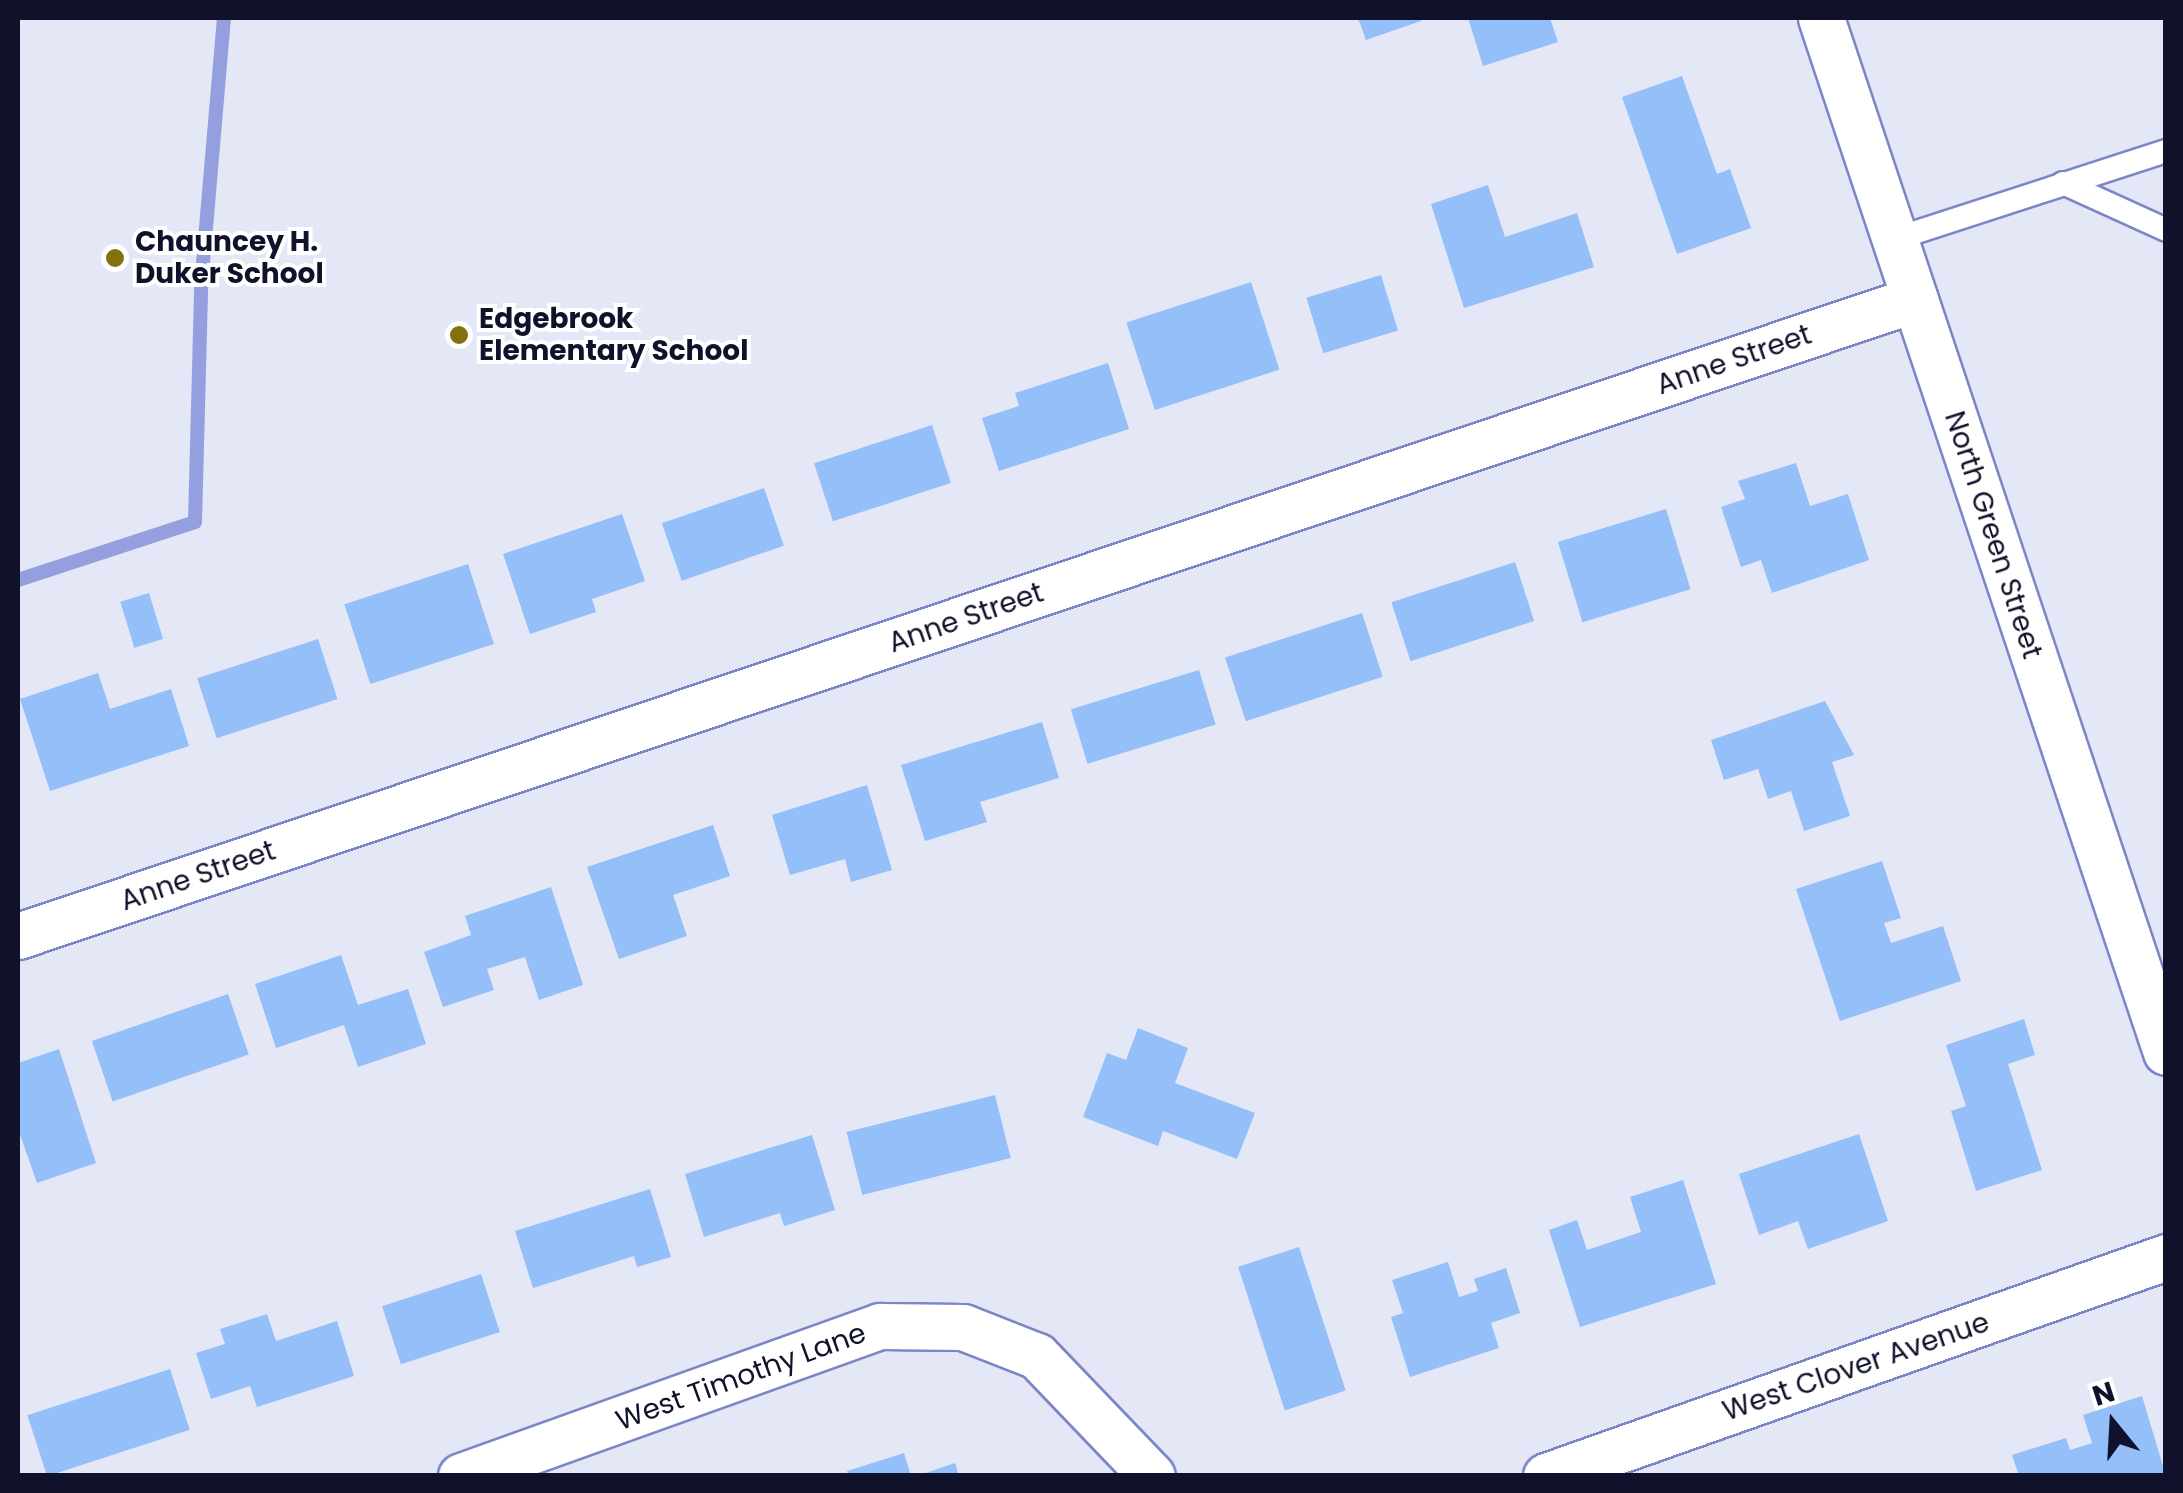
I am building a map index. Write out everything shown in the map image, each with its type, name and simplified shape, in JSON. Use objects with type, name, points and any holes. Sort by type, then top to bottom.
[{"type":"street","name":"North Green Street","points":[[1821,18],[2166,1052]]},
{"type":"street","name":"Anne Street","points":[[18,936],[1915,299]]},
{"type":"street","name":"West Clover Avenue","points":[[1546,1476],[2166,1258]]},
{"type":"street","name":"West Timothy Lane","points":[[460,1476],[880,1326],[963,1326],[1038,1356],[1152,1476]]},
{"type":"lane","points":[[1895,239],[2166,151]]},
{"type":"lane","points":[[2063,183],[2166,230]]},
{"type":"building","points":[[1358,18],[1420,18],[1421,21],[1366,40]]},
{"type":"building","points":[[1468,18],[1550,18],[1558,42],[1483,66]]},
{"type":"building","points":[[1682,76],[1717,174],[1730,169],[1751,228],[1677,254],[1622,97]]},
{"type":"building","points":[[1488,185],[1505,237],[1577,213],[1594,267],[1464,308],[1431,204]]},
{"type":"building","points":[[1381,275],[1398,330],[1323,353],[1306,298]]},
{"type":"building","points":[[1251,282],[1279,369],[1155,410],[1126,322]]},
{"type":"building","points":[[1108,363],[1129,429],[999,471],[982,418],[1019,406],[1015,393]]},
{"type":"building","points":[[932,425],[951,483],[833,521],[814,463]]},
{"type":"building","points":[[1796,463],[1810,506],[1848,494],[1869,560],[1772,593],[1761,560],[1741,567],[1721,507],[1745,499],[1738,481]]},
{"type":"building","points":[[764,488],[784,546],[682,581],[662,523]]},
{"type":"building","points":[[1666,509],[1691,589],[1582,622],[1558,542]]},
{"type":"building","points":[[622,514],[645,581],[592,599],[596,612],[530,634],[503,554]]},
{"type":"building","points":[[1515,562],[1534,621],[1411,661],[1391,602]]},
{"type":"building","points":[[468,564],[494,644],[370,684],[344,604]]},
{"type":"building","points":[[149,593],[163,639],[134,648],[120,602]]},
{"type":"building","points":[[1362,613],[1383,677],[1246,721],[1225,657]]},
{"type":"building","points":[[318,639],[337,699],[217,738],[197,678]]},
{"type":"building","points":[[1199,670],[1216,725],[1088,764],[1071,709]]},
{"type":"building","points":[[98,673],[110,709],[171,689],[189,746],[50,791],[20,699]]},
{"type":"building","points":[[1825,701],[1854,755],[1832,762],[1850,816],[1804,831],[1791,791],[1768,799],[1758,769],[1724,780],[1711,740]]},
{"type":"building","points":[[1042,722],[1059,778],[980,802],[987,822],[925,841],[901,765]]},
{"type":"building","points":[[867,785],[892,870],[851,882],[845,859],[790,875],[772,815]]},
{"type":"building","points":[[713,825],[730,876],[673,895],[687,936],[619,959],[587,867]]},
{"type":"building","points":[[1882,861],[1901,918],[1884,923],[1891,943],[1943,926],[1961,981],[1840,1021],[1796,889]]},
{"type":"building","points":[[551,887],[583,985],[539,1000],[525,957],[487,969],[494,990],[443,1007],[424,952],[471,935],[465,916]]},
{"type":"building","points":[[341,955],[358,1005],[408,989],[426,1044],[358,1067],[344,1025],[276,1048],[255,984]]},
{"type":"building","points":[[228,994],[249,1055],[113,1101],[92,1041]]},
{"type":"building","points":[[2024,1019],[2035,1055],[2008,1064],[2042,1170],[1976,1191],[1951,1111],[1966,1106],[1946,1045]]},
{"type":"building","points":[[1138,1028],[1188,1048],[1175,1083],[1255,1113],[1237,1159],[1163,1131],[1158,1146],[1083,1117],[1107,1053],[1126,1060]]},
{"type":"building","points":[[59,1049],[96,1163],[37,1183],[18,1129],[18,1063]]},
{"type":"building","points":[[995,1095],[1011,1158],[862,1195],[847,1132]]},
{"type":"building","points":[[1859,1134],[1888,1221],[1808,1249],[1798,1221],[1759,1235],[1739,1174]]},
{"type":"building","points":[[812,1135],[835,1210],[784,1226],[780,1213],[704,1237],[685,1174]]},
{"type":"building","points":[[1683,1180],[1716,1284],[1580,1327],[1549,1230],[1577,1220],[1587,1250],[1641,1232],[1630,1197]]},
{"type":"building","points":[[650,1189],[671,1257],[637,1267],[634,1256],[533,1288],[515,1231]]},
{"type":"building","points":[[1299,1247],[1346,1391],[1285,1410],[1238,1267]]},
{"type":"building","points":[[1448,1262],[1459,1297],[1478,1291],[1474,1279],[1506,1268],[1520,1313],[1491,1323],[1499,1348],[1410,1377],[1391,1317],[1403,1313],[1392,1280]]},
{"type":"building","points":[[481,1274],[500,1332],[401,1364],[382,1306]]},
{"type":"building","points":[[267,1314],[276,1341],[337,1321],[354,1376],[257,1407],[250,1386],[211,1399],[196,1353],[225,1344],[220,1329]]},
{"type":"building","points":[[170,1369],[190,1430],[47,1476],[27,1415]]},
{"type":"building","points":[[2142,1396],[2166,1476],[2019,1476],[2012,1455],[2066,1438],[2070,1450],[2092,1443],[2083,1415]]},
{"type":"building","points":[[904,1453],[911,1476],[849,1476],[847,1471]]},
{"type":"building","points":[[955,1463],[959,1476],[920,1476],[920,1475]]},
{"type":"waterway","points":[[18,580],[195,522],[201,286],[224,18]]},
{"type":"place","name":"Chauncey H. Duker School","points":[[115,258]]},
{"type":"place","name":"Edgebrook Elementary School","points":[[459,335]]}]
